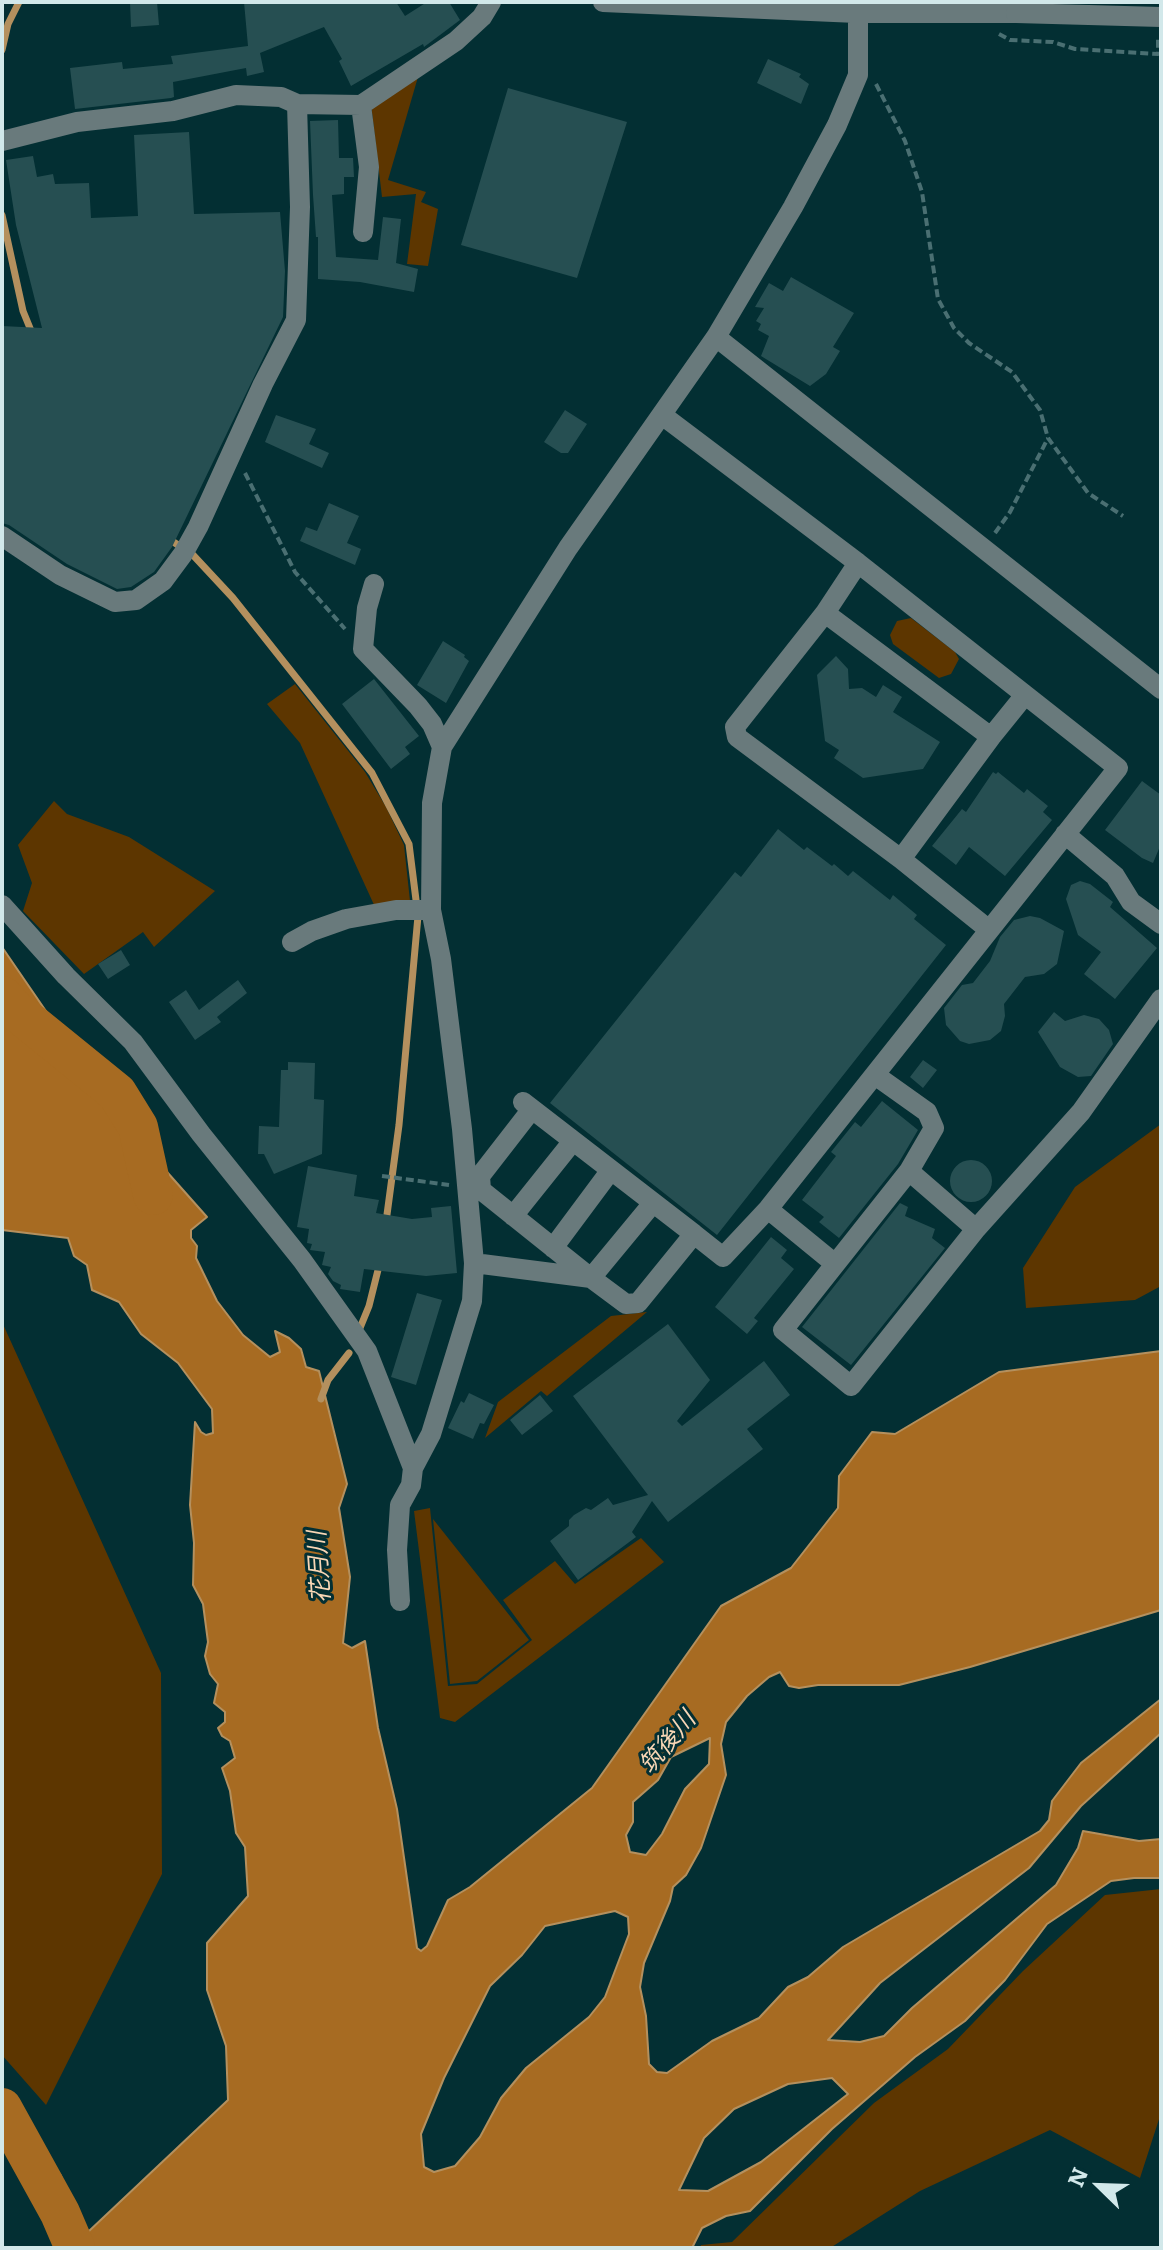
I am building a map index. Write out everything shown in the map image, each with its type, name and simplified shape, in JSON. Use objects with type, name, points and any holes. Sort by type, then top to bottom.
[{"type":"street","points":[[2,141],[77,122],[173,111],[236,95],[281,97],[297,104],[361,105],[456,41],[482,17],[491,2]]},
{"type":"street","points":[[603,2],[1161,17]]},
{"type":"street","points":[[400,1601],[397,1550],[400,1505],[411,1485],[413,1468],[431,1434],[472,1301],[474,1263],[441,959],[423,909],[432,803],[442,747],[568,548],[716,337],[793,207],[837,125],[858,75],[858,7]]},
{"type":"street","points":[[2,536],[60,575],[115,602],[136,600],[163,581],[185,549],[296,320],[300,207],[297,104]]},
{"type":"street","points":[[361,105],[369,167],[363,232]]},
{"type":"street","points":[[716,337],[1161,689]]},
{"type":"street","points":[[662,415],[858,563],[1118,768],[768,1209],[723,1257],[694,1234],[611,1170],[527,1106],[480,1176],[481,1190],[626,1304],[638,1303],[694,1234]]},
{"type":"street","points":[[858,563],[825,613],[735,727],[737,737],[901,859],[988,929]]},
{"type":"street","points":[[374,584],[367,608],[363,649],[418,706],[432,724],[442,747]]},
{"type":"street","points":[[825,613],[991,737]]},
{"type":"street","points":[[901,859],[1025,695]]},
{"type":"street","points":[[1065,834],[1115,876],[1131,902],[1161,924]]},
{"type":"street","points":[[2,905],[66,976],[133,1042],[201,1134],[302,1260],[367,1351],[413,1468]]},
{"type":"street","points":[[292,942],[346,919],[423,909]]},
{"type":"street","points":[[875,1075],[927,1112],[934,1128],[909,1171],[783,1330],[851,1386],[976,1229],[1081,1112],[1161,999]]},
{"type":"street","points":[[513,1216],[573,1141]]},
{"type":"street","points":[[553,1248],[611,1170]]},
{"type":"street","points":[[909,1171],[976,1229]]},
{"type":"street","points":[[591,1278],[653,1203]]},
{"type":"street","points":[[768,1209],[834,1263]]},
{"type":"street","points":[[474,1263],[591,1278]]},
{"type":"path","points":[[995,31],[1010,40],[1053,42],[1075,49],[1158,54]]},
{"type":"path","points":[[858,63],[867,67],[905,141],[922,192],[938,299],[954,328],[969,343],[1012,372],[1040,410],[1048,438],[1088,493],[1123,516]]},
{"type":"path","points":[[984,548],[1010,512],[1048,438]]},
{"type":"path","points":[[232,451],[295,572],[363,649]]},
{"type":"path","points":[[382,1176],[467,1188]]},
{"type":"shaded area","points":[[418,77],[388,180],[426,192],[421,202],[438,209],[428,266],[407,264],[416,194],[382,197],[371,104]]},
{"type":"shaded area","points":[[911,618],[955,652],[959,659],[951,674],[939,678],[893,644],[890,635],[897,621]]},
{"type":"shaded area","points":[[295,684],[365,772],[386,807],[404,845],[410,901],[375,907],[300,743],[267,704]]},
{"type":"shaded area","points":[[54,801],[67,814],[129,837],[215,891],[154,947],[143,932],[84,974],[23,911],[32,883],[18,845]]},
{"type":"shaded area","points":[[1161,1124],[1161,1286],[1135,1300],[1026,1308],[1023,1268],[1075,1187]]},
{"type":"shaded area","points":[[647,1312],[547,1396],[541,1391],[485,1438],[498,1402],[611,1316]]},
{"type":"shaded area","points":[[2,1322],[161,1673],[162,1874],[46,2105],[2,2055]]},
{"type":"shaded area","points":[[430,1508],[448,1686],[477,1684],[532,1640],[503,1600],[555,1561],[575,1584],[641,1538],[664,1562],[455,1722],[440,1718],[414,1511]]},
{"type":"shaded area","points":[[433,1519],[529,1640],[477,1681],[450,1684]]},
{"type":"shaded area","points":[[1161,1889],[1161,2113],[1140,2178],[1050,2130],[920,2191],[830,2248],[700,2248],[701,2245],[732,2242],[874,2103],[948,2049],[1023,1971],[1105,1895]]},
{"type":"water","name":"筑後川","points":[[2,947],[120,1119],[207,1217],[191,1230],[191,1238],[197,1246],[196,1258],[217,1301],[243,1335],[270,1357],[280,1352],[275,1331],[301,1349],[306,1367],[319,1371],[347,1484],[339,1508],[350,1577],[343,1643],[352,1648],[365,1641],[378,1728],[397,1809],[417,1948],[421,1951],[427,1946],[448,1900],[470,1887],[592,1788],[721,1606],[791,1568],[838,1508],[839,1476],[872,1432],[895,1434],[999,1372],[1161,1351],[1161,1610],[899,1685],[818,1685],[799,1688],[789,1686],[780,1672],[769,1677],[747,1696],[726,1722],[721,1744],[726,1775],[701,1848],[686,1875],[673,1887],[644,1963],[640,1987],[646,2016],[649,2064],[657,2072],[667,2073],[712,2041],[759,2018],[788,1987],[808,1977],[843,1947],[1040,1831],[1049,1820],[1052,1801],[1081,1763],[1161,1699],[1161,1733],[1081,1806],[1029,1868],[880,1983],[828,2040],[860,2042],[884,2036],[912,2008],[1056,1885],[1078,1848],[1083,1831],[1139,1841],[1161,1839],[1161,1878],[1111,1881],[1047,1924],[1005,1980],[965,2021],[915,2057],[832,2129],[750,2211],[726,2216],[702,2228],[692,2248],[71,2248],[228,2100],[226,2046],[207,1990],[207,1943],[248,1896],[245,1847],[236,1833],[230,1791],[222,1768],[235,1758],[230,1741],[222,1736],[218,1728],[225,1722],[225,1712],[214,1703],[218,1684],[210,1674],[205,1656],[208,1642],[203,1604],[193,1585],[194,1543],[190,1505],[195,1422],[201,1432],[206,1435],[213,1433],[212,1409],[178,1363],[141,1334],[119,1302],[92,1290],[87,1265],[74,1256],[68,1238],[2,1230]],"holes":[[[710,1738],[709,1764],[685,1789],[662,1834],[646,1855],[630,1852],[626,1835],[633,1822],[633,1802],[658,1780],[671,1757]],[[615,1911],[628,1917],[629,1934],[605,1997],[589,2017],[526,2068],[501,2098],[480,2137],[455,2166],[434,2172],[424,2167],[421,2134],[444,2078],[490,1986],[522,1955],[545,1926]],[[832,2078],[848,2094],[761,2162],[708,2191],[679,2190],[704,2138],[734,2109],[788,2084]]]},
{"type":"water","points":[[2,2098],[24,2139],[60,2174],[71,2201],[72,2213],[69,2215],[47,2171],[2,2128]]},
{"type":"building","points":[[130,2],[157,2],[159,25],[131,27]]},
{"type":"building","points":[[244,2],[396,2],[405,16],[427,2],[449,2],[460,20],[424,47],[423,44],[351,86],[339,61],[342,59],[324,27],[260,53],[264,72],[247,76],[246,68],[173,82],[174,97],[171,98],[75,109],[70,68],[122,62],[123,69],[173,64],[171,56],[248,46]]},
{"type":"building","points":[[768,59],[801,74],[799,77],[809,84],[801,104],[757,83]]},
{"type":"building","points":[[508,88],[627,122],[577,278],[461,245]]},
{"type":"building","points":[[338,120],[339,158],[353,158],[354,177],[344,177],[344,194],[332,195],[336,257],[378,260],[383,217],[401,219],[396,263],[418,269],[414,292],[360,282],[318,279],[310,121]]},
{"type":"building","points":[[189,132],[194,214],[280,212],[285,271],[283,317],[172,547],[154,572],[131,587],[117,589],[67,564],[2,523],[2,326],[42,328],[16,225],[6,160],[33,156],[37,177],[53,174],[55,184],[89,183],[91,218],[138,216],[134,135]]},
{"type":"building","points":[[791,277],[854,313],[833,347],[840,351],[826,374],[810,386],[761,356],[769,336],[758,330],[761,324],[756,321],[764,308],[755,307],[769,283],[783,291]]},
{"type":"building","points":[[565,410],[587,424],[568,453],[561,453],[544,442]]},
{"type":"building","points":[[276,415],[316,429],[309,444],[329,453],[322,468],[265,442]]},
{"type":"building","points":[[329,503],[359,516],[347,543],[361,549],[355,565],[300,541],[306,527],[317,531]]},
{"type":"building","points":[[443,641],[469,661],[446,703],[417,685]]},
{"type":"building","points":[[836,656],[848,669],[849,689],[862,688],[876,697],[883,685],[902,697],[893,712],[940,742],[923,769],[863,778],[834,758],[839,750],[825,741],[817,675]]},
{"type":"building","points":[[374,679],[419,736],[405,747],[410,754],[391,769],[342,704]]},
{"type":"building","points":[[993,772],[998,772],[1024,793],[1027,789],[1048,806],[1043,812],[1052,820],[1005,876],[969,847],[956,865],[932,846],[962,809],[966,812]]},
{"type":"building","points":[[1142,781],[1161,795],[1161,844],[1153,863],[1105,830]]},
{"type":"building","points":[[778,829],[804,850],[807,847],[848,876],[853,871],[890,900],[893,895],[917,915],[914,919],[946,945],[717,1235],[550,1103],[735,872],[741,877]]},
{"type":"building","points":[[1080,881],[1090,884],[1113,902],[1110,907],[1157,948],[1115,999],[1084,974],[1101,952],[1078,935],[1066,899],[1071,885]]},
{"type":"building","points":[[1030,916],[1064,931],[1057,964],[1044,974],[1025,977],[1004,1004],[1001,1031],[990,1040],[969,1044],[960,1041],[946,1025],[944,1008],[962,985],[973,983],[990,961],[1000,937],[1014,920]]},
{"type":"building","points":[[121,950],[130,965],[108,979],[98,964]]},
{"type":"building","points":[[238,980],[247,993],[217,1017],[221,1022],[195,1040],[169,1002],[186,990],[199,1010]]},
{"type":"building","points":[[1054,1012],[1065,1021],[1084,1015],[1099,1019],[1109,1030],[1113,1044],[1091,1076],[1078,1077],[1060,1067],[1038,1032]]},
{"type":"building","points":[[923,1060],[937,1070],[923,1088],[910,1077]]},
{"type":"building","points":[[288,1062],[315,1063],[314,1099],[324,1100],[322,1154],[274,1174],[264,1154],[258,1154],[259,1126],[279,1127],[281,1070],[288,1070]]},
{"type":"building","points":[[882,1101],[918,1130],[898,1164],[839,1238],[819,1222],[824,1217],[802,1200],[836,1156],[831,1152],[855,1122],[861,1127]]},
{"type":"building","points":[[971,1160],[986,1166],[992,1181],[986,1196],[971,1202],[956,1196],[950,1181],[956,1166]]},
{"type":"building","points":[[308,1166],[357,1175],[354,1196],[379,1200],[376,1213],[412,1219],[432,1217],[431,1208],[451,1206],[457,1273],[426,1276],[364,1269],[360,1292],[340,1289],[341,1285],[328,1274],[331,1267],[322,1265],[325,1252],[310,1250],[312,1244],[307,1243],[309,1229],[297,1227]]},
{"type":"building","points":[[900,1203],[908,1207],[905,1216],[935,1229],[932,1238],[945,1248],[851,1365],[802,1327]]},
{"type":"building","points":[[771,1237],[787,1250],[781,1258],[794,1269],[754,1318],[758,1321],[747,1334],[715,1307]]},
{"type":"building","points":[[417,1293],[442,1300],[416,1385],[391,1377]]},
{"type":"building","points":[[668,1324],[710,1380],[677,1421],[682,1426],[764,1361],[790,1395],[747,1429],[763,1449],[668,1522],[652,1501],[632,1532],[636,1537],[578,1580],[550,1541],[569,1526],[569,1520],[574,1515],[586,1508],[591,1510],[608,1498],[613,1505],[648,1495],[573,1396]]},
{"type":"building","points":[[469,1393],[494,1405],[484,1424],[480,1423],[473,1439],[448,1428],[461,1401],[464,1403]]},
{"type":"building","points":[[540,1395],[553,1411],[522,1435],[510,1420]]},
{"type":"waterway","points":[[2,50],[8,24],[19,2]]},
{"type":"waterway","points":[[2,215],[23,311],[32,333]]},
{"type":"waterway","points":[[166,537],[193,555],[233,598],[372,773],[409,844],[418,916],[399,1125],[386,1222]]},
{"type":"waterway","name":"花月川","points":[[2,996],[16,1011],[117,1093],[138,1127],[153,1195]]},
{"type":"waterway","points":[[360,1328],[380,1262]]},
{"type":"waterway","points":[[321,1399],[328,1380],[349,1353]]},
{"type":"waterway","points":[[2,2108],[60,2213],[75,2248]]}]
